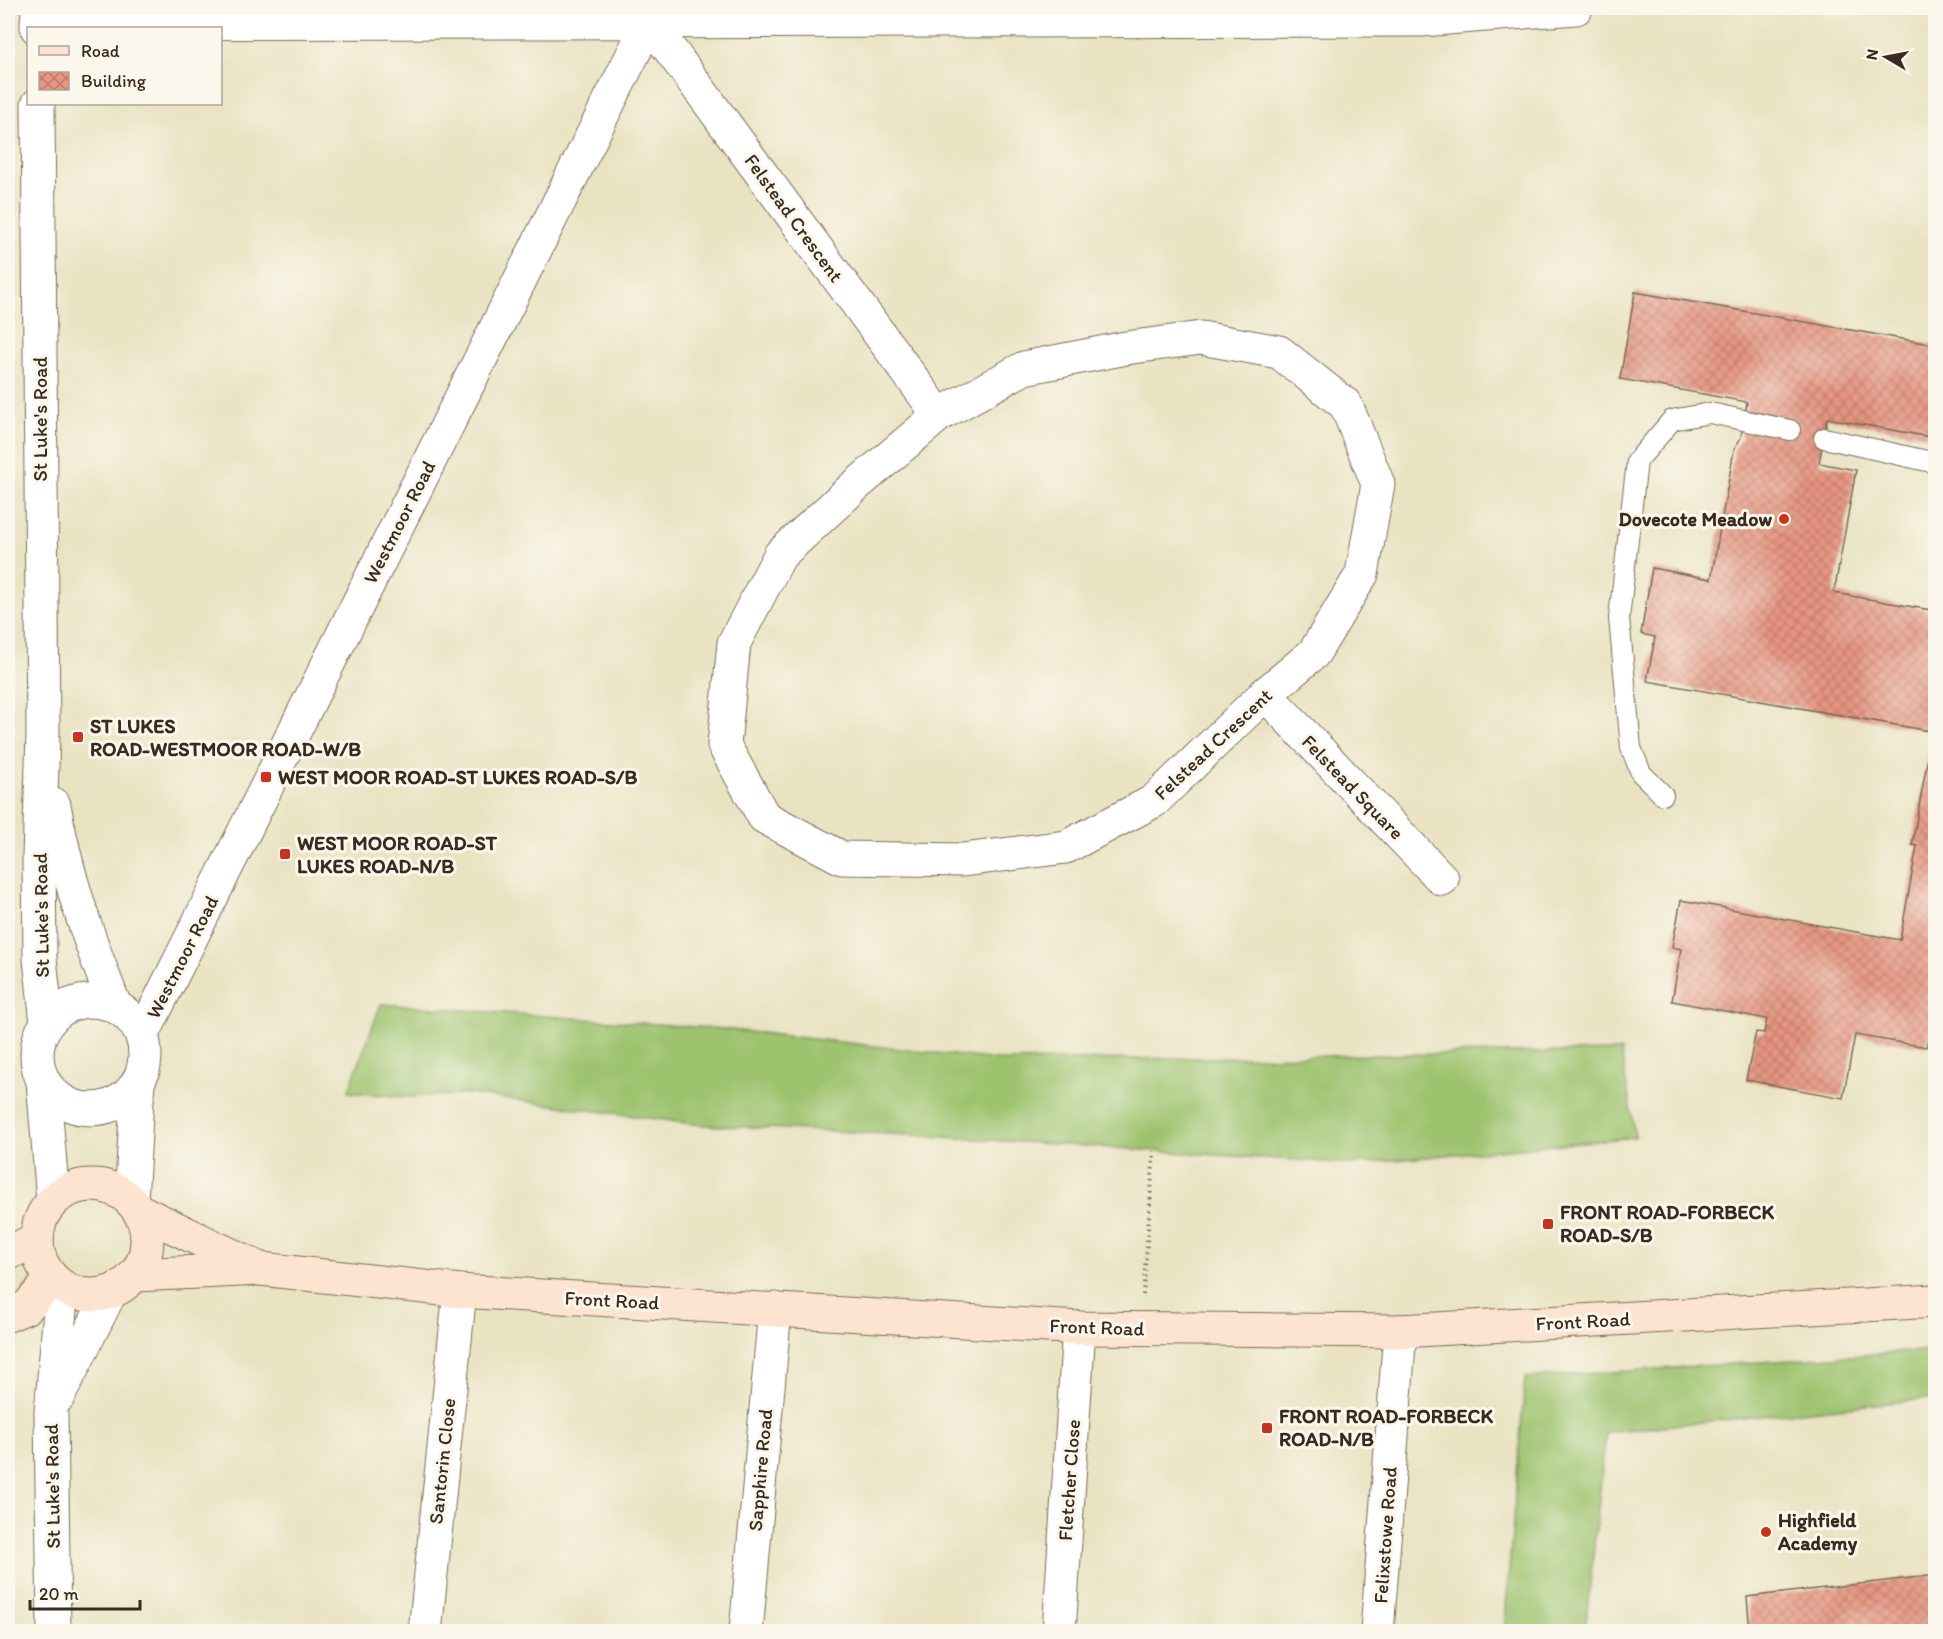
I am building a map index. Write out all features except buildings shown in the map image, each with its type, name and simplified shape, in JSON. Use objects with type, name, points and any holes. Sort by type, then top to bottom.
[{"type":"main road","points":[[89,1185],[109,1187],[135,1206],[261,1269],[123,1284],[80,1294],[57,1283],[39,1258],[37,1238],[41,1218],[53,1200],[77,1187],[89,1185]]},
{"type":"main road","points":[[123,1284],[145,1256],[148,1239],[135,1206]]},
{"type":"main road","points":[[8,1254],[37,1238]]},
{"type":"main road","name":"Front Road","points":[[261,1269],[460,1291],[1079,1328],[1400,1331],[1935,1301]]},
{"type":"main road","points":[[8,1315],[27,1307],[57,1283]]},
{"type":"street","points":[[37,20],[652,14],[1421,20],[1576,8]]},
{"type":"street","name":"Felstead Crescent","points":[[652,14],[939,415]]},
{"type":"street","name":"Westmoor Road","points":[[142,1036],[652,14]]},
{"type":"street","name":"St Luke's Road","points":[[38,105],[43,735],[39,857],[40,959],[47,1023]]},
{"type":"street","name":"Felstead Crescent","points":[[1202,338],[1279,351],[1346,405],[1378,484],[1362,574],[1314,653],[1264,694],[1154,801],[1066,847],[963,860],[842,858],[764,817],[724,745],[734,643],[780,555],[939,415],[1024,368],[1126,348],[1202,338]]},
{"type":"street","name":"Felstead Square","points":[[1264,694],[1442,879]]},
{"type":"street","name":"St Luke's Road","points":[[43,735],[60,842],[85,931],[115,1006]]},
{"type":"street","points":[[53,1200],[43,1081],[37,1063],[39,1040],[47,1023],[63,1008],[80,1001],[90,1000],[115,1006],[130,1017],[142,1036],[145,1054],[138,1082],[135,1206]]},
{"type":"street","points":[[43,1081],[57,1097],[69,1104],[87,1109],[114,1103],[130,1093],[138,1082]]},
{"type":"street","name":"St Luke's Road","points":[[54,1632],[51,1412],[57,1283]]},
{"type":"street","name":"St Luke's Road","points":[[51,1412],[123,1284]]},
{"type":"street","name":"Santorin Close","points":[[425,1632],[460,1291]]},
{"type":"street","name":"Sapphire Road","points":[[746,1632],[774,1309]]},
{"type":"street","name":"Fletcher Close","points":[[1059,1632],[1079,1328]]},
{"type":"street","name":"Felixstowe Road","points":[[1377,1632],[1400,1331]]},
{"type":"lane","points":[[1663,795],[1641,773],[1631,748],[1619,618],[1637,461],[1672,420],[1710,412],[1790,430]]},
{"type":"lane","points":[[1824,438],[1935,462]]},
{"type":"path","points":[[1141,1328],[1154,1150]]},
{"type":"green space","points":[[381,1004],[724,1029],[1007,1061],[1621,1051],[1635,1137],[1354,1164],[929,1136],[701,1125],[470,1094],[405,1097],[348,1092]]},
{"type":"green space","points":[[1935,1350],[1935,1398],[1606,1432],[1585,1631],[1504,1631],[1525,1378]]},
{"type":"place","name":"Dovecote Meadow","points":[[1784,519]]},
{"type":"place","name":"ST LUKES ROAD-WESTMOOR ROAD-W/B","points":[[78,737]]},
{"type":"place","name":"WEST MOOR ROAD-ST LUKES ROAD-S/B","points":[[266,777]]},
{"type":"place","name":"WEST MOOR ROAD-ST LUKES ROAD-N/B","points":[[285,854]]},
{"type":"place","name":"FRONT ROAD-FORBECK ROAD-S/B","points":[[1548,1224]]},
{"type":"place","name":"FRONT ROAD-FORBECK ROAD-N/B","points":[[1267,1428]]},
{"type":"place","name":"Highfield Academy","points":[[1766,1532]]}]
